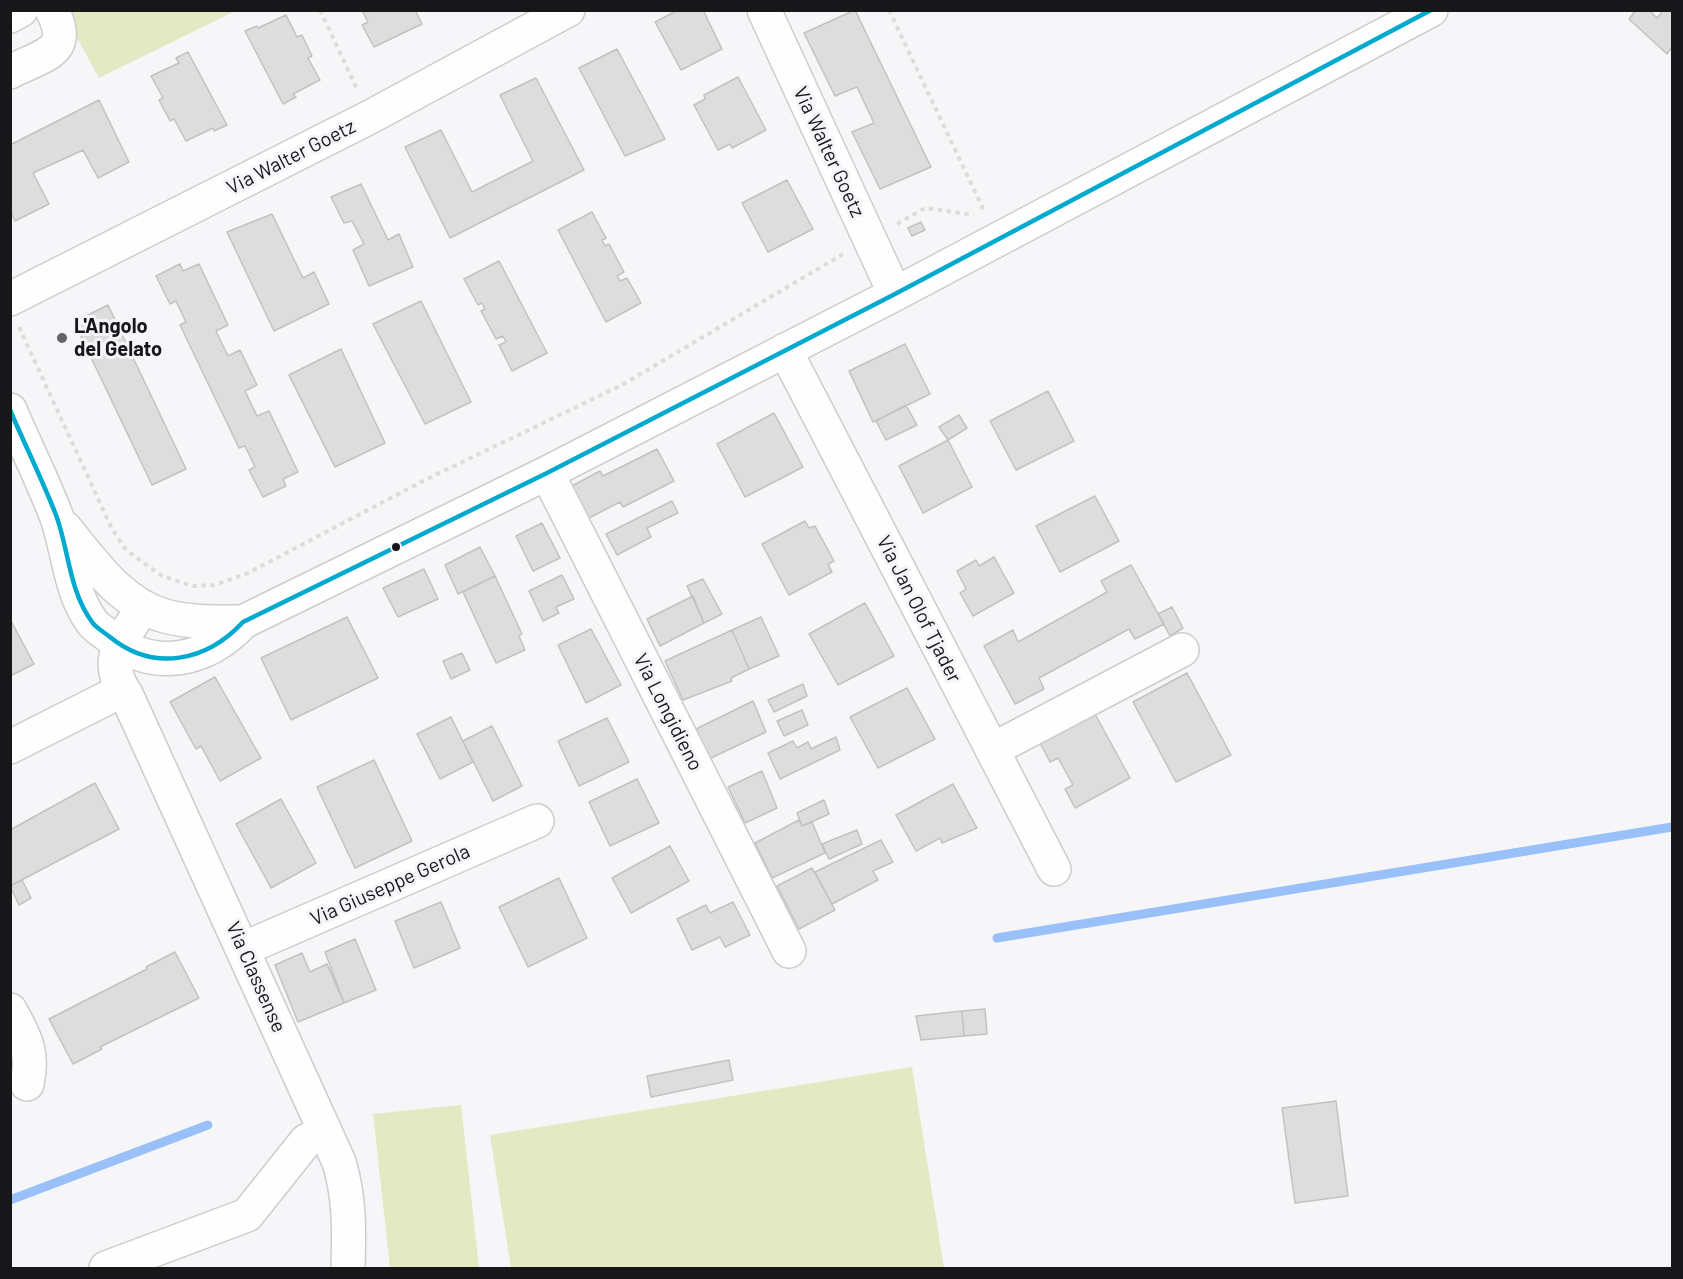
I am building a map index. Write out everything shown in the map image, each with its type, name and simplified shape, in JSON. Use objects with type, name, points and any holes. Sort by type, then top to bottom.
[{"type":"street","points":[[10,16],[21,10]]},
{"type":"street","points":[[10,72],[55,48],[61,40],[61,28],[52,10]]},
{"type":"street","name":"Via Walter Goetz","points":[[13,309],[568,10]]},
{"type":"street","name":"Via Walter Goetz","points":[[764,10],[895,294]]},
{"type":"street","points":[[10,410],[56,516],[76,590],[93,623],[120,645],[153,657],[177,659],[195,656],[226,641],[243,622],[547,473],[895,294],[1431,10]]},
{"type":"street","name":"Via Jan Olof Tjader","points":[[785,350],[1054,869]]},
{"type":"street","name":"Via Longidieno","points":[[547,473],[789,951]]},
{"type":"street","points":[[56,516],[102,574],[154,611],[198,621],[243,622]]},
{"type":"street","points":[[10,747],[111,696],[126,694],[153,657],[154,611]]},
{"type":"street","name":"Via Classense","points":[[154,611],[115,653],[113,664],[118,684],[126,694],[326,1131],[346,1184],[349,1209],[348,1269]]},
{"type":"street","points":[[992,750],[1182,650]]},
{"type":"street","name":"Via Giuseppe Gerola","points":[[243,950],[537,821]]},
{"type":"street","points":[[10,1010],[28,1043],[31,1064],[27,1084]]},
{"type":"street","points":[[106,1269],[247,1215],[306,1141],[326,1131]]},
{"type":"path","points":[[321,10],[370,117]]},
{"type":"path","points":[[13,309],[112,530],[126,550],[162,576],[193,586],[215,585],[248,573],[428,479],[622,385],[925,208],[960,215],[987,216],[889,10]]},
{"type":"green space","points":[[62,11],[235,11],[99,78]]},
{"type":"green space","points":[[912,1067],[944,1268],[511,1268],[490,1135]]},
{"type":"green space","points":[[461,1105],[479,1268],[390,1268],[373,1114]]},
{"type":"building","points":[[362,10],[415,10],[422,24],[374,47],[362,25],[368,22]]},
{"type":"building","points":[[678,10],[703,10],[722,49],[681,70],[655,22]]},
{"type":"building","points":[[855,10],[931,167],[880,189],[852,132],[874,123],[857,87],[835,96],[804,33]]},
{"type":"building","points":[[1636,10],[1649,10],[1657,18],[1664,10],[1672,10],[1672,47],[1667,54],[1629,19]]},
{"type":"building","points":[[286,15],[297,37],[302,35],[312,56],[308,58],[320,80],[293,94],[296,97],[283,104],[245,31],[257,26],[258,28]]},
{"type":"building","points":[[617,49],[665,139],[625,156],[579,68]]},
{"type":"building","points":[[188,52],[227,125],[214,131],[213,128],[186,141],[174,119],[170,121],[159,100],[163,98],[151,76],[179,63],[176,58]]},
{"type":"building","points":[[738,77],[766,130],[732,148],[730,144],[718,150],[694,105],[705,99],[704,95]]},
{"type":"building","points":[[536,78],[584,170],[450,238],[405,147],[441,130],[472,192],[533,161],[500,95]]},
{"type":"building","points":[[99,100],[129,162],[98,178],[83,150],[33,173],[49,204],[15,221],[10,211],[10,145]]},
{"type":"building","points":[[787,180],[813,229],[768,252],[742,203]]},
{"type":"building","points":[[361,184],[388,240],[399,234],[413,267],[369,286],[353,250],[364,244],[352,221],[344,223],[331,197]]},
{"type":"building","points":[[592,212],[606,238],[602,240],[605,246],[609,244],[624,272],[617,276],[620,281],[627,278],[641,303],[606,322],[558,230]]},
{"type":"building","points":[[272,214],[303,278],[314,272],[329,304],[274,331],[227,232]]},
{"type":"building","points":[[921,222],[925,230],[912,236],[908,228]]},
{"type":"building","points":[[499,261],[547,353],[512,371],[499,345],[506,342],[503,336],[496,339],[481,311],[485,309],[482,303],[478,305],[464,279]]},
{"type":"building","points":[[180,264],[183,271],[199,264],[228,325],[216,331],[228,356],[240,350],[257,385],[245,391],[257,416],[269,411],[298,472],[283,479],[286,486],[263,497],[249,470],[255,467],[245,446],[239,448],[180,325],[186,322],[176,301],[170,304],[156,276]]},
{"type":"building","points":[[421,301],[471,402],[425,424],[373,324]]},
{"type":"building","points":[[108,305],[186,469],[152,485],[74,322]]},
{"type":"building","points":[[905,344],[930,394],[873,422],[849,371]]},
{"type":"building","points":[[341,349],[385,443],[335,467],[289,375]]},
{"type":"building","points":[[1048,391],[1074,441],[1016,470],[990,421]]},
{"type":"building","points":[[906,405],[917,425],[886,440],[876,421]]},
{"type":"building","points":[[774,413],[803,467],[745,497],[717,444]]},
{"type":"building","points":[[959,415],[967,428],[948,440],[939,427]]},
{"type":"building","points":[[948,440],[972,487],[923,513],[899,466]]},
{"type":"building","points":[[657,449],[674,481],[623,507],[620,502],[587,519],[570,487],[600,471],[603,476]]},
{"type":"building","points":[[1095,496],[1119,541],[1060,572],[1036,526]]},
{"type":"building","points":[[672,501],[678,513],[647,528],[651,537],[617,555],[606,534]]},
{"type":"building","points":[[805,521],[809,528],[815,526],[834,561],[828,564],[832,572],[789,595],[762,544]]},
{"type":"building","points":[[542,523],[560,558],[533,571],[516,536]]},
{"type":"building","points":[[480,547],[495,576],[458,594],[445,565]]},
{"type":"building","points":[[994,557],[1014,593],[973,616],[960,593],[966,589],[957,571],[976,560],[979,566]]},
{"type":"building","points":[[1131,565],[1164,624],[1135,639],[1129,629],[1039,678],[1044,689],[1015,704],[984,646],[1013,630],[1018,642],[1107,592],[1101,581]]},
{"type":"building","points":[[424,569],[438,599],[398,617],[383,588]]},
{"type":"building","points":[[562,575],[574,599],[556,607],[559,613],[543,621],[529,591]]},
{"type":"building","points":[[495,576],[522,634],[519,636],[525,650],[496,663],[463,592]]},
{"type":"building","points":[[703,579],[722,614],[704,623],[687,586]]},
{"type":"building","points":[[693,596],[704,623],[660,646],[647,619]]},
{"type":"building","points":[[865,603],[894,656],[838,685],[809,634]]},
{"type":"building","points":[[1172,607],[1183,628],[1170,636],[1158,614]]},
{"type":"building","points":[[347,617],[378,678],[291,720],[261,658]]},
{"type":"building","points":[[761,617],[779,656],[749,669],[732,630]]},
{"type":"building","points":[[10,619],[34,664],[10,676]]},
{"type":"building","points":[[591,629],[621,685],[586,703],[558,645]]},
{"type":"building","points":[[732,630],[749,669],[731,678],[732,681],[683,700],[665,661]]},
{"type":"building","points":[[462,653],[470,670],[451,679],[443,661]]},
{"type":"building","points":[[1187,673],[1231,755],[1176,782],[1133,702]]},
{"type":"building","points":[[215,677],[261,758],[220,781],[201,746],[196,749],[170,702]]},
{"type":"building","points":[[803,684],[807,696],[774,712],[768,700]]},
{"type":"building","points":[[907,688],[935,739],[878,768],[850,717]]},
{"type":"building","points":[[753,701],[766,732],[709,759],[696,729]]},
{"type":"building","points":[[802,710],[808,725],[784,736],[777,721]]},
{"type":"building","points":[[1095,714],[1130,778],[1075,808],[1065,789],[1073,785],[1058,758],[1050,762],[1040,743]]},
{"type":"building","points":[[451,717],[473,762],[440,779],[417,734]]},
{"type":"building","points":[[607,718],[629,762],[579,786],[558,741]]},
{"type":"building","points":[[492,726],[522,786],[493,801],[463,741]]},
{"type":"building","points":[[836,737],[840,750],[780,779],[768,753],[793,741],[797,748],[808,742],[811,749]]},
{"type":"building","points":[[374,760],[412,841],[355,868],[317,787]]},
{"type":"building","points":[[762,771],[777,808],[745,823],[728,787]]},
{"type":"building","points":[[637,779],[659,823],[610,846],[589,802]]},
{"type":"building","points":[[95,783],[119,829],[10,886],[10,830]]},
{"type":"building","points":[[953,784],[977,828],[942,843],[940,838],[916,851],[896,815]]},
{"type":"building","points":[[281,799],[316,863],[271,888],[236,824]]},
{"type":"building","points":[[824,800],[829,814],[802,826],[797,813]]},
{"type":"building","points":[[799,820],[802,826],[812,822],[825,853],[772,878],[755,843]]},
{"type":"building","points":[[857,830],[862,844],[829,859],[822,844]]},
{"type":"building","points":[[881,840],[893,862],[873,871],[878,880],[832,904],[815,872]]},
{"type":"building","points":[[670,846],[689,881],[631,913],[612,878]]},
{"type":"building","points":[[812,868],[835,910],[799,929],[777,886]]},
{"type":"building","points":[[559,878],[587,938],[528,967],[499,907]]},
{"type":"building","points":[[22,880],[31,898],[19,905],[10,886]]},
{"type":"building","points":[[441,902],[460,948],[414,968],[395,921]]},
{"type":"building","points":[[733,902],[750,935],[725,947],[720,937],[692,950],[677,919],[706,905],[710,913]]},
{"type":"building","points":[[355,939],[376,990],[344,1003],[325,952]]},
{"type":"building","points":[[175,952],[199,998],[100,1047],[102,1049],[73,1064],[49,1019],[147,969],[146,967]]},
{"type":"building","points":[[302,953],[310,972],[327,964],[344,1003],[298,1022],[275,965]]},
{"type":"building","points":[[985,1009],[987,1034],[964,1036],[962,1011]]},
{"type":"building","points":[[962,1011],[964,1036],[921,1040],[916,1016]]},
{"type":"building","points":[[729,1060],[733,1080],[651,1097],[647,1076]]},
{"type":"building","points":[[1336,1101],[1348,1196],[1295,1203],[1282,1108]]},
{"type":"waterway","points":[[997,938],[1672,827]]},
{"type":"waterway","points":[[10,1200],[208,1125]]},
{"type":"transit line","points":[[10,410],[56,515],[78,597],[92,622],[127,648],[144,655],[180,658],[213,646],[243,622],[547,473],[895,294],[1431,10]]},
{"type":"place","name":"L'Angolo del Gelato","points":[[62,338]]}]
